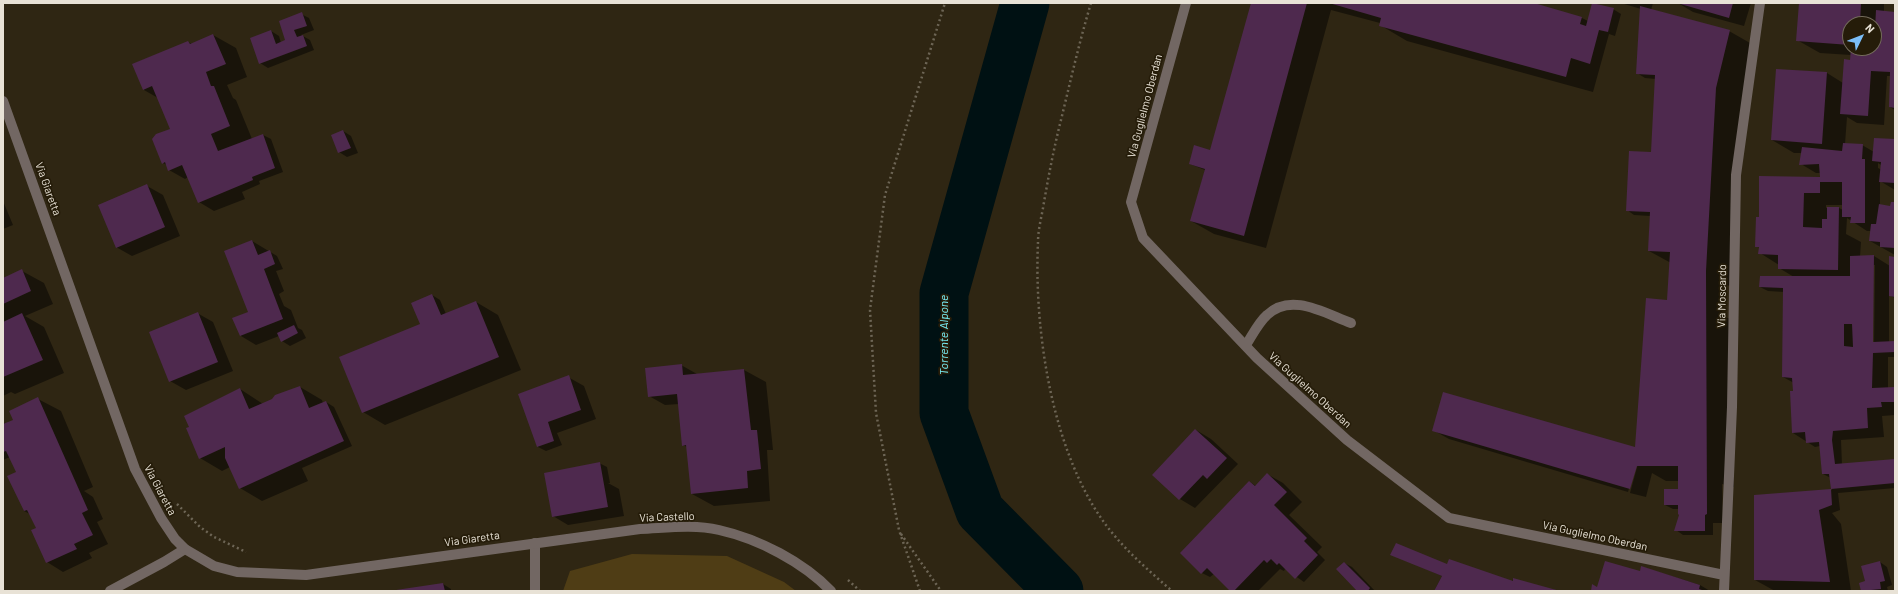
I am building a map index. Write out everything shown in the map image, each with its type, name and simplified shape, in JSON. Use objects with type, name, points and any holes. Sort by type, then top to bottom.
[{"type":"street","name":"Via Guglielmo Oberdan","points":[[1186,3],[1131,202],[1143,238],[1246,346],[1347,440],[1449,518],[1724,575]]},
{"type":"street","name":"Via Moscardo","points":[[1724,591],[1732,407],[1736,175],[1760,3]]},
{"type":"street","name":"Via Giaretta","points":[[3,101],[135,469],[161,518],[175,539],[185,549],[214,566],[237,572],[306,575],[535,543]]},
{"type":"street","points":[[1246,346],[1266,316],[1279,306],[1297,303],[1351,323]]},
{"type":"street","name":"Via Castello","points":[[535,543],[640,529],[690,527],[719,530],[755,542],[798,564],[831,591]]},
{"type":"street","points":[[535,543],[535,591]]},
{"type":"street","points":[[110,591],[185,549]]},
{"type":"path","points":[[920,591],[899,530],[876,412],[870,310],[886,195],[945,3]]},
{"type":"path","points":[[1091,3],[1050,166],[1039,234],[1039,321],[1050,392],[1072,462],[1085,492],[1102,519],[1119,540],[1142,564],[1172,591]]},
{"type":"path","points":[[899,530],[941,591]]},
{"type":"shaded area","points":[[632,554],[727,556],[784,582],[796,591],[563,591],[570,571]]},
{"type":"building","points":[[1251,3],[1307,3],[1244,236],[1190,221],[1205,169],[1189,164],[1194,145],[1210,150]]},
{"type":"building","points":[[1329,3],[1534,3],[1582,17],[1580,24],[1586,26],[1592,3],[1614,8],[1608,32],[1599,30],[1590,64],[1571,58],[1566,77],[1379,26],[1381,18]]},
{"type":"building","points":[[1677,3],[1733,3],[1729,18]]},
{"type":"building","points":[[1799,3],[1861,3],[1860,16],[1842,16],[1842,44],[1796,41]]},
{"type":"building","points":[[1640,6],[1730,30],[1716,88],[1706,271],[1707,514],[1705,515],[1705,531],[1674,531],[1679,515],[1678,505],[1664,505],[1664,489],[1678,489],[1678,466],[1637,466],[1630,489],[1432,431],[1443,392],[1635,447],[1646,298],[1667,300],[1670,252],[1648,251],[1650,212],[1626,211],[1629,151],[1651,152],[1655,75],[1636,74]]},
{"type":"building","points":[[1876,10],[1895,12],[1895,108],[1889,107],[1890,72],[1871,71],[1868,116],[1840,114],[1844,59],[1850,60],[1850,56],[1882,56],[1882,16],[1876,16]]},
{"type":"building","points":[[302,12],[307,26],[294,30],[297,37],[303,35],[307,46],[259,64],[250,38],[271,30],[276,44],[285,40],[279,21]]},
{"type":"building","points":[[213,34],[226,64],[206,72],[211,86],[214,86],[230,126],[211,134],[218,151],[263,134],[275,168],[252,177],[253,180],[198,203],[182,165],[168,171],[165,162],[162,164],[152,139],[156,134],[170,129],[152,86],[143,90],[132,64],[188,41],[190,44]]},
{"type":"building","points":[[1776,69],[1827,72],[1822,144],[1771,140]]},
{"type":"building","points":[[343,130],[351,148],[338,153],[331,135]]},
{"type":"building","points":[[1874,138],[1895,139],[1895,183],[1879,182],[1881,162],[1872,161]]},
{"type":"building","points":[[1843,143],[1863,144],[1862,159],[1865,159],[1865,223],[1850,223],[1851,217],[1842,217],[1842,182],[1820,182],[1820,193],[1804,193],[1803,227],[1822,228],[1822,219],[1827,219],[1827,207],[1839,207],[1838,270],[1778,269],[1778,255],[1758,254],[1759,247],[1755,247],[1756,217],[1759,217],[1759,176],[1820,177],[1819,164],[1799,165],[1802,147],[1842,151]]},
{"type":"building","points":[[147,184],[165,227],[116,248],[98,205]]},
{"type":"building","points":[[1891,202],[1895,202],[1895,248],[1880,247],[1880,242],[1869,241],[1871,224],[1876,224],[1879,204],[1890,206]]},
{"type":"building","points":[[252,240],[258,255],[270,250],[275,264],[264,269],[283,319],[240,336],[232,318],[248,312],[224,251]]},
{"type":"building","points":[[1874,255],[1873,342],[1895,341],[1895,352],[1873,353],[1872,388],[1895,387],[1895,402],[1881,402],[1882,407],[1867,408],[1868,428],[1833,431],[1832,440],[1835,464],[1895,459],[1895,483],[1831,489],[1829,474],[1822,474],[1819,442],[1806,443],[1805,432],[1792,433],[1790,391],[1793,391],[1792,378],[1782,377],[1783,288],[1759,287],[1760,276],[1850,276],[1850,256]],"holes":[[[1844,324],[1852,324],[1853,347],[1844,346]]]},
{"type":"building","points":[[1889,256],[1895,257],[1895,297],[1889,296]]},
{"type":"building","points":[[22,269],[31,291],[3,304],[3,278]]},
{"type":"building","points":[[432,294],[441,315],[476,301],[499,357],[362,413],[339,357],[420,324],[411,303]]},
{"type":"building","points":[[198,312],[218,362],[169,382],[149,332]]},
{"type":"building","points":[[22,313],[43,360],[3,377],[3,322]]},
{"type":"building","points":[[294,325],[298,333],[281,342],[277,333]]},
{"type":"building","points":[[682,364],[683,375],[744,369],[751,430],[757,430],[761,469],[747,471],[748,488],[691,494],[686,445],[682,446],[677,394],[648,397],[645,368]]},
{"type":"building","points":[[569,375],[581,410],[548,422],[554,441],[537,447],[518,394]]},
{"type":"building","points":[[300,386],[309,408],[326,401],[344,441],[239,489],[225,458],[225,447],[199,459],[186,428],[189,427],[184,416],[240,388],[249,409],[272,399],[275,395]]},
{"type":"building","points":[[38,397],[88,510],[82,513],[93,535],[74,544],[77,549],[46,563],[31,530],[36,528],[27,510],[24,511],[7,476],[16,472],[6,451],[3,452],[3,424],[13,420],[9,411]]},
{"type":"building","points":[[1195,429],[1227,458],[1207,479],[1203,475],[1179,500],[1152,475]]},
{"type":"building","points":[[600,462],[608,507],[552,517],[544,473]]},
{"type":"building","points":[[1267,473],[1287,492],[1274,505],[1307,538],[1304,541],[1318,555],[1295,579],[1279,563],[1277,565],[1271,559],[1267,563],[1264,560],[1234,591],[1230,591],[1207,568],[1201,574],[1180,553],[1249,481],[1255,486]]},
{"type":"building","points":[[1831,489],[1832,505],[1819,510],[1830,582],[1754,580],[1754,495]]},
{"type":"building","points":[[1396,543],[1447,564],[1449,559],[1513,581],[1513,578],[1560,591],[1434,591],[1442,576],[1390,555]]},
{"type":"building","points":[[1605,561],[1640,571],[1641,566],[1700,585],[1699,589],[1705,591],[1591,591],[1592,584],[1597,587]]},
{"type":"building","points":[[1880,561],[1885,581],[1880,582],[1881,589],[1861,591],[1859,583],[1865,581],[1861,566]]},
{"type":"building","points":[[1344,562],[1370,588],[1368,591],[1357,591],[1336,569]]},
{"type":"building","points":[[443,583],[445,591],[396,590]]},
{"type":"waterway","name":"Torrente Alpone","points":[[1025,3],[944,293],[944,413],[980,511],[1059,591]]}]
